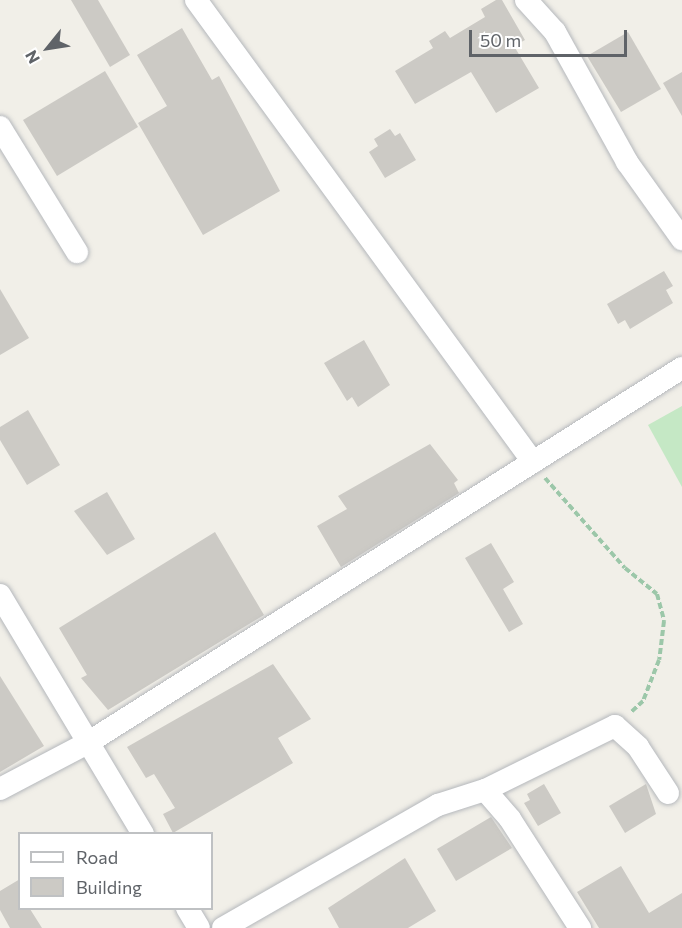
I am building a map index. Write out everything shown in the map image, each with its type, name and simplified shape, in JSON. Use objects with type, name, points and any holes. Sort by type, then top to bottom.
[{"type":"street","points":[[195,0],[533,462]]},
{"type":"street","points":[[526,0],[555,32],[627,162],[682,239]]},
{"type":"street","points":[[0,127],[77,252]]},
{"type":"street","points":[[0,789],[89,742],[682,368]]},
{"type":"street","points":[[0,595],[142,832]]},
{"type":"street","points":[[223,928],[438,805],[485,790],[615,726],[638,747],[668,793]]},
{"type":"street","points":[[485,790],[510,819],[580,928]]},
{"type":"street","points":[[188,910],[199,928]]},
{"type":"path","points":[[533,462],[625,568],[657,594],[664,621],[659,660],[643,701],[615,726]]},
{"type":"green space","points":[[682,406],[682,487],[648,425]]},
{"type":"building","points":[[71,0],[98,0],[130,55],[110,67]]},
{"type":"building","points":[[496,0],[502,0],[525,40],[514,46],[539,88],[496,113],[471,72],[415,104],[395,71],[433,48],[429,41],[445,31],[450,38],[485,17],[481,9]]},
{"type":"building","points":[[182,28],[212,80],[219,76],[280,191],[203,235],[138,123],[167,106],[137,55]]},
{"type":"building","points":[[628,32],[661,89],[621,112],[587,56]]},
{"type":"building","points":[[105,71],[138,127],[57,176],[23,120]]},
{"type":"building","points":[[682,72],[682,116],[663,83]]},
{"type":"building","points":[[390,129],[395,136],[400,133],[416,160],[385,178],[369,152],[378,146],[374,139]]},
{"type":"building","points":[[664,271],[673,286],[666,290],[673,303],[630,329],[625,320],[618,324],[607,304]]},
{"type":"building","points":[[0,289],[29,338],[0,355]]},
{"type":"building","points":[[364,340],[390,385],[358,407],[352,397],[347,401],[324,363]]},
{"type":"building","points":[[28,410],[60,465],[27,485],[0,440],[0,427]]},
{"type":"building","points":[[430,444],[458,480],[454,483],[459,493],[341,567],[317,526],[347,509],[338,496]]},
{"type":"building","points":[[107,492],[135,539],[107,555],[74,511]]},
{"type":"building","points":[[215,532],[264,615],[108,710],[81,678],[87,675],[59,628]]},
{"type":"building","points":[[491,543],[514,582],[503,589],[523,624],[509,632],[465,558]]},
{"type":"building","points":[[273,664],[311,719],[278,738],[293,763],[175,832],[172,832],[163,814],[175,808],[154,774],[146,778],[127,747]]},
{"type":"building","points":[[0,676],[44,746],[0,772]]},
{"type":"building","points":[[544,784],[561,813],[538,826],[524,803],[530,800],[527,794]]},
{"type":"building","points":[[646,784],[656,814],[625,833],[609,806]]},
{"type":"building","points":[[491,817],[512,848],[456,881],[437,849]]},
{"type":"building","points":[[405,858],[436,911],[408,928],[339,928],[328,908]]},
{"type":"building","points":[[621,866],[649,913],[682,893],[682,928],[599,928],[577,892]]},
{"type":"building","points":[[18,880],[18,910],[31,910],[42,928],[10,928],[0,910],[0,891]]}]
